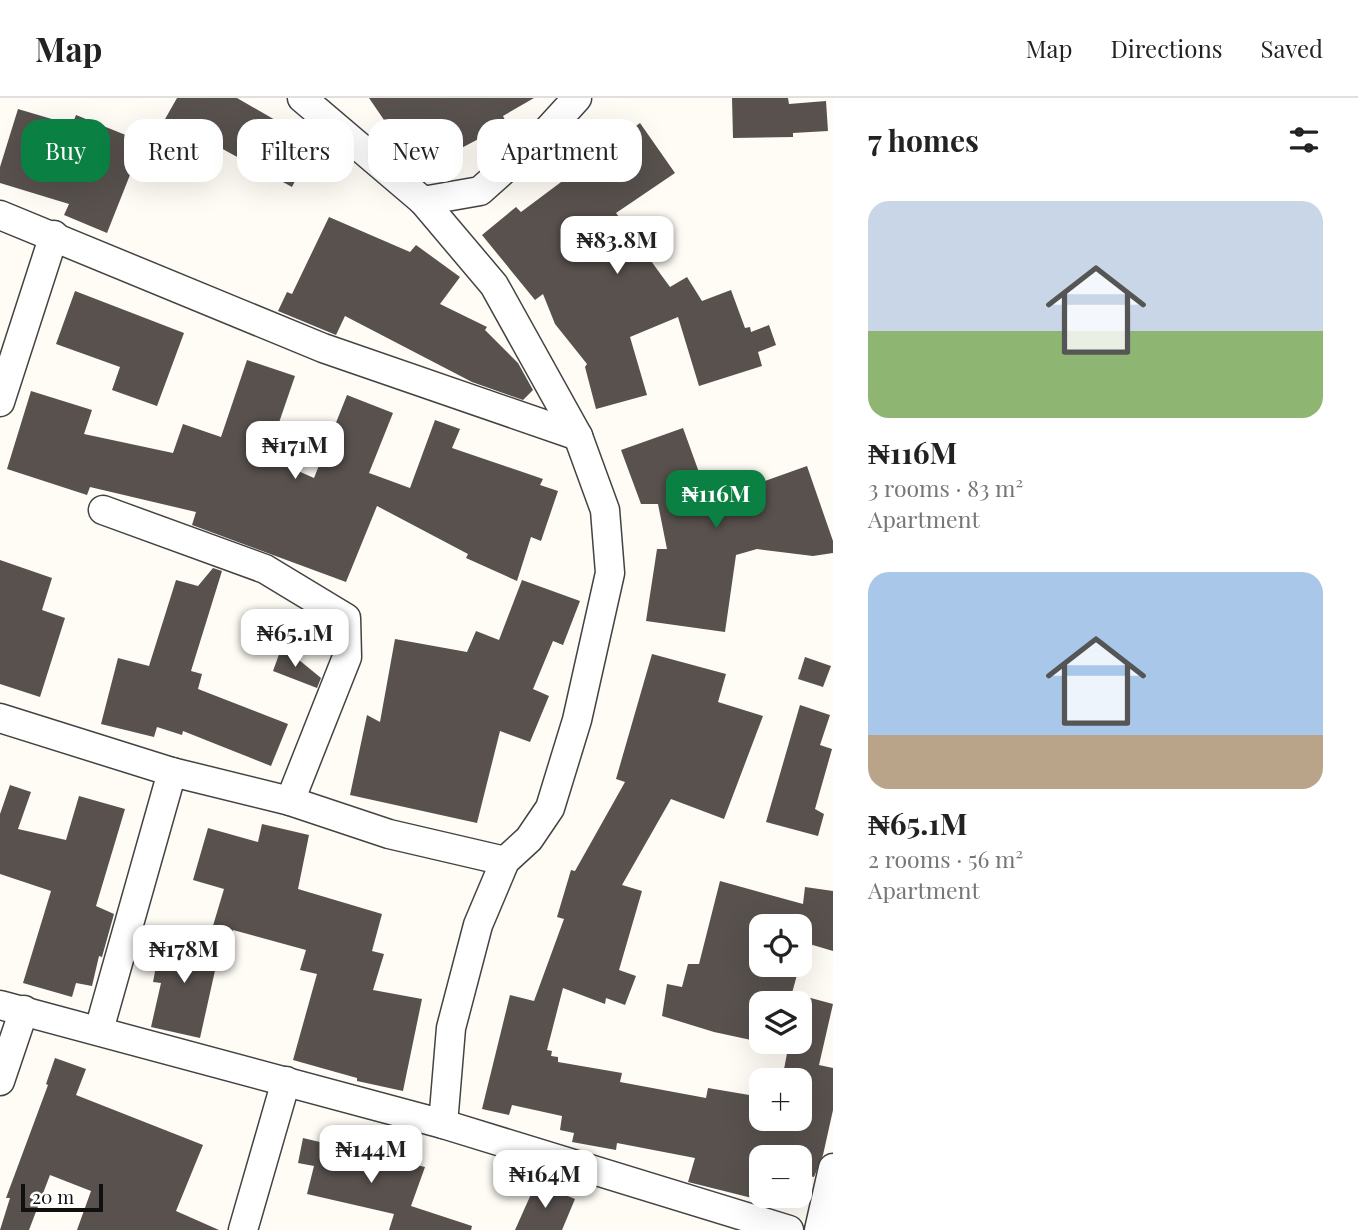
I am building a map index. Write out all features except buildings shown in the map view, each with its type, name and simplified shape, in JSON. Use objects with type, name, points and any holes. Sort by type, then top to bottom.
[{"type":"street","points":[[302,98],[423,201],[494,285],[578,436],[605,510],[610,573],[580,707],[551,808],[529,839],[505,862],[478,925],[451,1028],[443,1124]]},
{"type":"street","points":[[423,201],[480,191],[547,131],[577,98]]},
{"type":"street","points":[[0,215],[54,234],[323,348],[578,436]]},
{"type":"street","points":[[0,402],[54,234]]},
{"type":"street","points":[[103,510],[265,569],[346,618],[347,657],[290,801]]},
{"type":"street","points":[[0,718],[172,772],[290,801],[389,834],[505,862]]},
{"type":"street","points":[[99,1030],[172,772]]},
{"type":"street","points":[[0,1081],[12,1007],[443,1124],[789,1230]]},
{"type":"street","points":[[243,1230],[286,1081]]},
{"type":"street","points":[[819,1230],[833,1168]]}]
